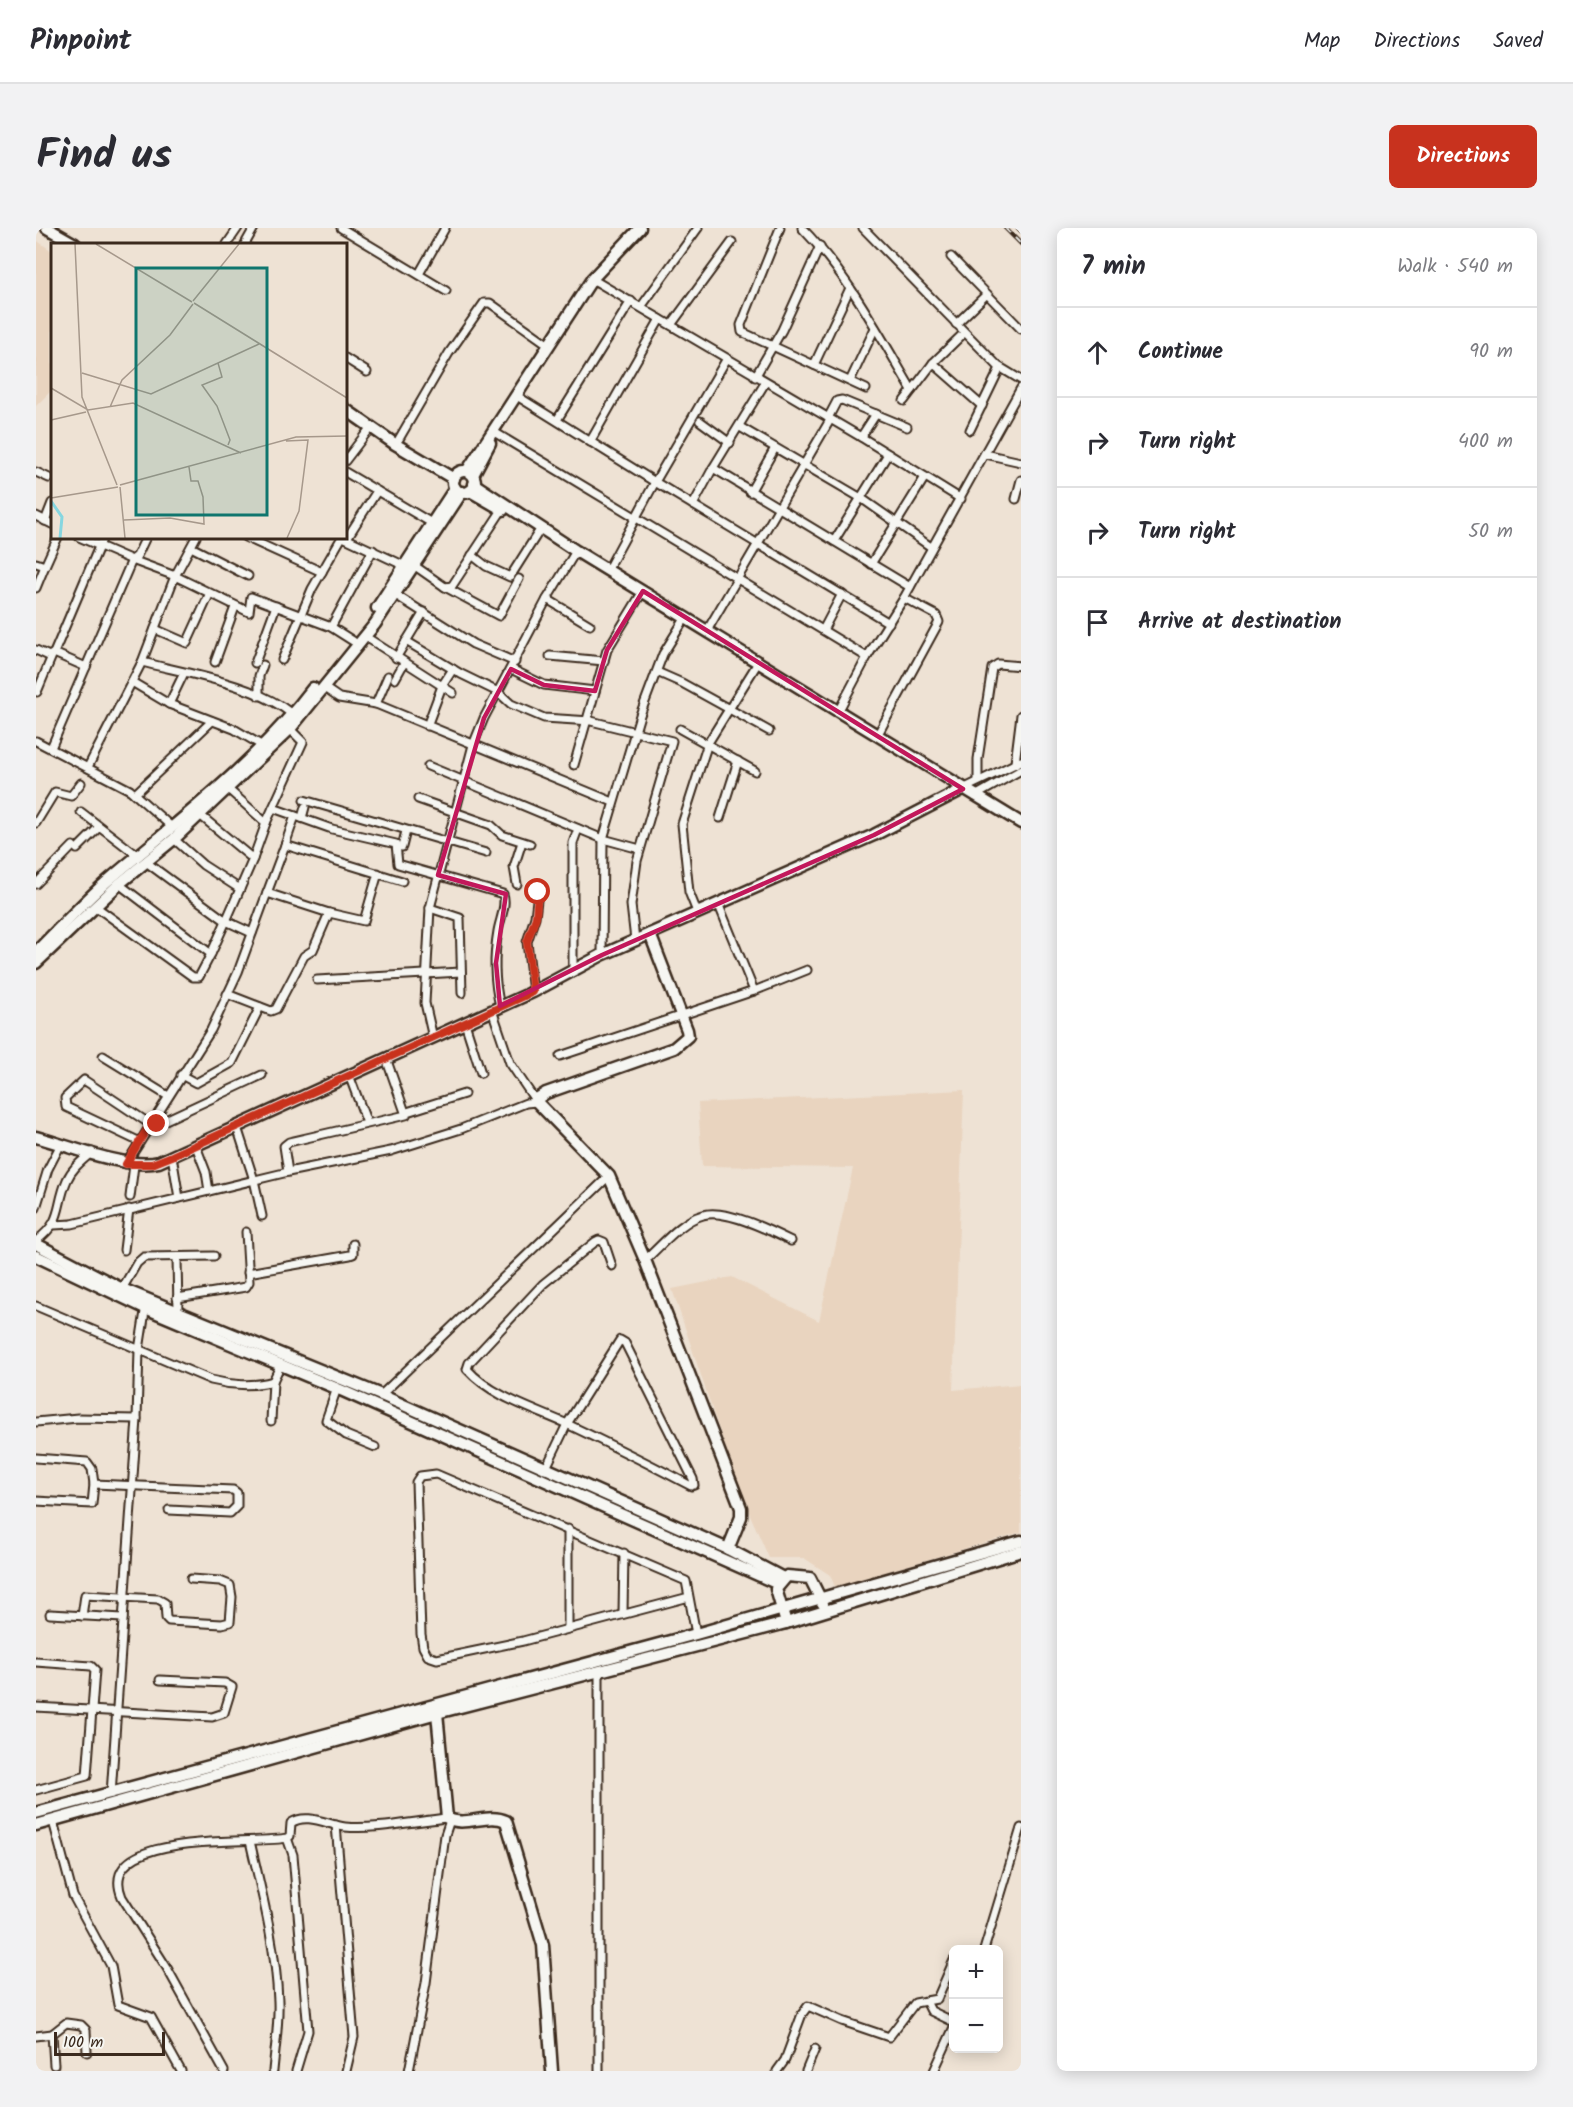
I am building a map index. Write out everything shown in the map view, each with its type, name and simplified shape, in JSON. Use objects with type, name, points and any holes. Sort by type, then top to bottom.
[{"type":"street","points":[[47,228],[73,243]]},
{"type":"street","points":[[228,243],[238,228]]},
{"type":"street","points":[[246,243],[254,228]]},
{"type":"street","points":[[341,228],[353,231],[446,291]]},
{"type":"street","points":[[419,274],[445,228]]},
{"type":"street","points":[[174,833],[292,714],[392,592],[464,482],[483,443],[494,432],[592,279],[640,228]]},
{"type":"street","points":[[641,307],[698,228]]},
{"type":"street","points":[[780,228],[741,325],[742,332],[866,388]]},
{"type":"street","points":[[802,228],[820,246],[850,288],[912,390]]},
{"type":"street","points":[[862,228],[1000,368],[1021,380]]},
{"type":"street","points":[[671,325],[732,243]]},
{"type":"street","points":[[755,377],[773,346],[820,246]]},
{"type":"street","points":[[951,257],[1021,329]]},
{"type":"street","points":[[592,279],[765,383],[861,437],[961,500]]},
{"type":"street","points":[[814,365],[850,288]]},
{"type":"street","points":[[956,324],[987,294]]},
{"type":"street","points":[[557,420],[632,301]]},
{"type":"street","points":[[399,439],[449,353],[484,303],[490,303],[549,345]]},
{"type":"street","points":[[590,442],[660,319]]},
{"type":"street","points":[[850,381],[875,328]]},
{"type":"street","points":[[904,401],[933,363],[964,333]]},
{"type":"street","points":[[346,359],[368,372]]},
{"type":"street","points":[[608,569],[655,482],[726,360]]},
{"type":"street","points":[[933,363],[982,406]]},
{"type":"street","points":[[970,430],[1000,368]]},
{"type":"street","points":[[693,505],[765,383]]},
{"type":"street","points":[[839,710],[867,657],[961,500],[1021,387]]},
{"type":"street","points":[[517,396],[655,482],[889,622]]},
{"type":"street","points":[[708,629],[839,400],[907,426]]},
{"type":"street","points":[[346,410],[371,427],[708,629],[1021,823]]},
{"type":"street","points":[[861,437],[876,414]]},
{"type":"street","points":[[700,422],[730,443]]},
{"type":"street","points":[[371,427],[399,439],[502,510],[541,528]]},
{"type":"street","points":[[346,460],[371,427]]},
{"type":"street","points":[[740,427],[861,498],[931,547]]},
{"type":"street","points":[[494,432],[867,657]]},
{"type":"street","points":[[750,492],[776,448]]},
{"type":"street","points":[[834,541],[888,454]]},
{"type":"street","points":[[986,454],[1021,462]]},
{"type":"street","points":[[713,468],[910,587]]},
{"type":"street","points":[[36,472],[51,476]]},
{"type":"street","points":[[346,473],[436,526]]},
{"type":"street","points":[[871,564],[925,477]]},
{"type":"street","points":[[1016,499],[1021,480]]},
{"type":"street","points":[[346,534],[377,492]]},
{"type":"street","points":[[445,587],[452,586],[502,510]]},
{"type":"street","points":[[36,516],[49,522]]},
{"type":"street","points":[[472,555],[486,566],[510,577],[541,528]]},
{"type":"street","points":[[36,588],[58,538]]},
{"type":"street","points":[[82,538],[132,561],[175,576],[235,607],[249,612],[251,597],[331,627],[353,641]]},
{"type":"street","points":[[37,692],[102,538]]},
{"type":"street","points":[[51,748],[132,561],[146,538]]},
{"type":"street","points":[[88,767],[142,662],[175,576],[196,538]]},
{"type":"street","points":[[247,538],[322,572]]},
{"type":"street","points":[[282,660],[322,572],[343,538]]},
{"type":"street","points":[[346,538],[410,566],[499,616],[519,579]]},
{"type":"street","points":[[191,547],[248,576]]},
{"type":"street","points":[[331,627],[373,550]]},
{"type":"street","points":[[433,1038],[425,1003],[430,908],[473,745],[547,599],[576,551]]},
{"type":"street","points":[[36,563],[45,566]]},
{"type":"street","points":[[574,765],[607,650],[643,591]]},
{"type":"street","points":[[392,592],[473,644],[513,665],[544,685],[595,691]]},
{"type":"street","points":[[37,958],[104,885],[200,815],[290,729],[366,637],[392,592]]},
{"type":"street","points":[[823,630],[842,594]]},
{"type":"street","points":[[155,629],[187,643],[209,595]]},
{"type":"street","points":[[878,734],[939,622],[936,615],[904,598]]},
{"type":"street","points":[[547,599],[590,625]]},
{"type":"street","points":[[259,696],[259,664],[276,606]]},
{"type":"street","points":[[215,662],[235,607]]},
{"type":"street","points":[[396,658],[424,612]]},
{"type":"street","points":[[602,955],[603,839],[613,802],[663,654],[686,617]]},
{"type":"street","points":[[366,637],[453,693]]},
{"type":"street","points":[[406,641],[498,692],[511,704],[544,718],[586,721],[669,740],[672,745],[640,849],[631,905],[635,940]]},
{"type":"street","points":[[36,650],[86,667]]},
{"type":"street","points":[[550,656],[604,661]]},
{"type":"street","points":[[697,912],[689,892],[682,824],[708,743],[759,661]]},
{"type":"street","points":[[142,662],[259,696],[279,704],[292,714]]},
{"type":"street","points":[[376,704],[404,663]]},
{"type":"street","points":[[978,780],[978,759],[992,668],[998,664],[1021,666]]},
{"type":"street","points":[[427,726],[442,686],[453,669]]},
{"type":"street","points":[[657,672],[769,731]]},
{"type":"street","points":[[169,704],[184,673]]},
{"type":"street","points":[[132,682],[169,704],[234,729],[261,745]]},
{"type":"street","points":[[323,687],[339,698],[376,704],[613,802]]},
{"type":"street","points":[[36,1137],[130,1164],[152,1164],[196,1146],[533,992],[602,955],[874,835],[978,780],[1018,762],[1021,715]]},
{"type":"street","points":[[135,794],[212,721]]},
{"type":"street","points":[[95,906],[193,977],[199,977],[226,921],[266,823],[303,742],[290,729]]},
{"type":"street","points":[[680,729],[755,771]]},
{"type":"street","points":[[36,741],[135,794],[203,865],[240,889]]},
{"type":"street","points":[[720,818],[738,761]]},
{"type":"street","points":[[428,766],[603,839],[640,849]]},
{"type":"street","points":[[975,796],[1021,770]]},
{"type":"street","points":[[36,823],[55,792],[72,796],[81,783]]},
{"type":"street","points":[[228,789],[266,823]]},
{"type":"street","points":[[418,799],[491,825],[502,835],[526,843],[514,867],[516,884]]},
{"type":"street","points":[[130,1197],[130,1164],[138,1141],[211,1030],[304,803],[486,853]]},
{"type":"street","points":[[273,808],[332,829],[396,844],[398,864],[503,894],[505,899],[498,932],[496,963],[496,1008],[510,1063],[536,1101],[598,1161],[609,1176],[645,1260],[741,1509],[741,1517],[728,1550]]},
{"type":"street","points":[[81,812],[226,921],[252,933]]},
{"type":"street","points":[[200,815],[253,859]]},
{"type":"street","points":[[36,884],[99,827]]},
{"type":"street","points":[[573,970],[573,843],[578,829]]},
{"type":"street","points":[[402,847],[406,831]]},
{"type":"street","points":[[285,845],[402,881]]},
{"type":"street","points":[[37,958],[119,884],[142,859]]},
{"type":"street","points":[[267,892],[329,913],[364,921],[378,873]]},
{"type":"street","points":[[119,884],[211,954]]},
{"type":"street","points":[[533,992],[527,942],[536,917],[538,892]]},
{"type":"street","points":[[718,903],[754,991]]},
{"type":"street","points":[[430,908],[460,918],[462,993]]},
{"type":"street","points":[[227,994],[271,1011],[276,1009],[304,956],[313,950],[329,913]]},
{"type":"street","points":[[54,1225],[72,1224],[288,1172],[391,1151],[461,1129],[536,1101],[546,1093],[679,1045],[688,1036],[650,934]]},
{"type":"street","points":[[560,1056],[754,991],[807,970]]},
{"type":"street","points":[[317,980],[461,972]]},
{"type":"street","points":[[181,1075],[196,1083],[232,1063],[260,1007]]},
{"type":"street","points":[[465,1023],[481,1072]]},
{"type":"street","points":[[103,1056],[168,1096]]},
{"type":"street","points":[[386,1058],[407,1112]]},
{"type":"street","points":[[138,1141],[66,1107],[65,1098],[84,1080],[150,1124],[163,1122],[262,1075]]},
{"type":"street","points":[[349,1075],[367,1123]]},
{"type":"street","points":[[288,1172],[284,1146],[289,1142],[367,1123],[382,1122],[464,1094]]},
{"type":"street","points":[[237,1127],[254,1180],[262,1216]]},
{"type":"street","points":[[36,1208],[48,1169],[61,1144]]},
{"type":"street","points":[[196,1146],[206,1172],[209,1191]]},
{"type":"street","points":[[92,1152],[73,1169],[66,1180],[54,1225],[36,1243],[146,1303],[178,1311],[381,1395],[728,1550],[781,1581]]},
{"type":"street","points":[[172,1156],[179,1198]]},
{"type":"street","points":[[381,1395],[609,1176]]},
{"type":"street","points":[[124,1250],[129,1209]]},
{"type":"street","points":[[645,1260],[676,1232],[705,1214],[724,1216],[762,1227],[791,1241]]},
{"type":"street","points":[[177,1298],[244,1288],[249,1282],[246,1232]]},
{"type":"street","points":[[545,1470],[567,1424],[618,1341],[623,1341],[694,1485],[567,1424],[500,1393],[468,1371],[467,1366],[543,1284],[595,1242],[599,1240],[604,1242],[612,1266]]},
{"type":"street","points":[[248,1273],[350,1255],[353,1254],[353,1244]]},
{"type":"street","points":[[36,1256],[781,1581]]},
{"type":"street","points":[[122,1288],[140,1259],[214,1256]]},
{"type":"street","points":[[177,1258],[178,1311]]},
{"type":"street","points":[[111,1797],[133,1486],[140,1350],[146,1303]]},
{"type":"street","points":[[36,1306],[227,1384],[264,1384],[273,1380]]},
{"type":"street","points":[[272,1421],[273,1380],[281,1364]]},
{"type":"street","points":[[337,1388],[326,1420],[346,1435],[375,1447]]},
{"type":"street","points":[[36,1422],[78,1418],[137,1419]]},
{"type":"street","points":[[36,1458],[87,1462],[92,1469],[94,1484],[92,1504],[36,1501]]},
{"type":"street","points":[[689,1597],[513,1643],[437,1659],[428,1656],[423,1647],[421,1634],[416,1482],[420,1476],[436,1474],[686,1581],[696,1634]]},
{"type":"street","points":[[94,1484],[233,1490],[237,1493],[237,1506],[230,1513],[169,1510]]},
{"type":"street","points":[[568,1529],[568,1628]]},
{"type":"street","points":[[36,1826],[111,1797],[1021,1541]]},
{"type":"street","points":[[36,1813],[111,1797],[599,1673],[786,1623],[1021,1551]]},
{"type":"street","points":[[623,1613],[624,1553]]},
{"type":"street","points":[[786,1623],[776,1594],[781,1581],[794,1575],[810,1578],[826,1610]]},
{"type":"street","points":[[82,1616],[85,1595],[125,1596],[162,1600],[169,1621],[227,1624],[232,1597],[230,1585],[220,1581],[191,1579]]},
{"type":"street","points":[[50,1614],[123,1618]]},
{"type":"street","points":[[36,1662],[93,1667],[87,1776],[36,1790]]},
{"type":"street","points":[[599,1673],[599,2071]]},
{"type":"street","points":[[36,1707],[92,1712],[220,1716],[224,1713],[232,1692],[232,1687],[225,1683],[160,1680]]},
{"type":"street","points":[[409,2071],[426,1983],[448,1819],[437,1713]]},
{"type":"street","points":[[224,2071],[167,1968],[122,1897],[118,1885],[123,1868],[132,1859],[171,1845],[287,1838],[291,1833],[291,1823],[297,1819],[324,1820],[348,1827],[448,1819],[498,1818],[506,1821],[543,1945],[552,2071]]},
{"type":"street","points":[[53,1821],[73,1896],[111,1966],[118,2005],[151,2017],[181,2071]]},
{"type":"street","points":[[336,1825],[354,2037],[346,2071]]},
{"type":"street","points":[[986,1945],[1021,1828]]},
{"type":"street","points":[[287,1838],[293,1855],[308,2031],[296,2071]]},
{"type":"street","points":[[250,1841],[266,1911],[276,1974],[278,2004],[273,2071]]},
{"type":"street","points":[[777,2071],[785,2060],[802,2014],[808,2006],[886,2037],[893,2034],[915,2002],[937,1999],[949,1978]]},
{"type":"street","points":[[926,2001],[931,2011],[949,2020]]},
{"type":"street","points":[[36,2036],[52,2034],[66,2023],[81,2025],[86,2030],[87,2052]]},
{"type":"street","points":[[52,2034],[54,2065]]},
{"type":"street","points":[[934,2071],[949,2038]]},
{"type":"street","points":[[806,2071],[814,2049]]},
{"type":"highlighted area","points":[[643,591],[963,789],[874,835],[602,955],[500,1006],[496,963],[506,894],[438,875],[484,718],[511,669],[544,685],[595,691],[607,650]]},
{"type":"shaded area","points":[[36,240],[51,250],[51,391],[36,406]]},
{"type":"shaded area","points":[[964,1090],[953,1390],[1021,1384],[1021,1532],[835,1587],[830,1575],[804,1558],[769,1558],[740,1492],[672,1289],[732,1277],[819,1321],[853,1168],[702,1166],[698,1103]]},
{"type":"railway","points":[[1005,228],[1021,244]]},
{"type":"railway","points":[[1018,228],[1021,231]]},
{"type":"route","points":[[157,1124],[150,1124],[143,1133],[126,1164],[144,1165],[159,1162],[533,992],[527,942],[536,917],[538,892]]}]
